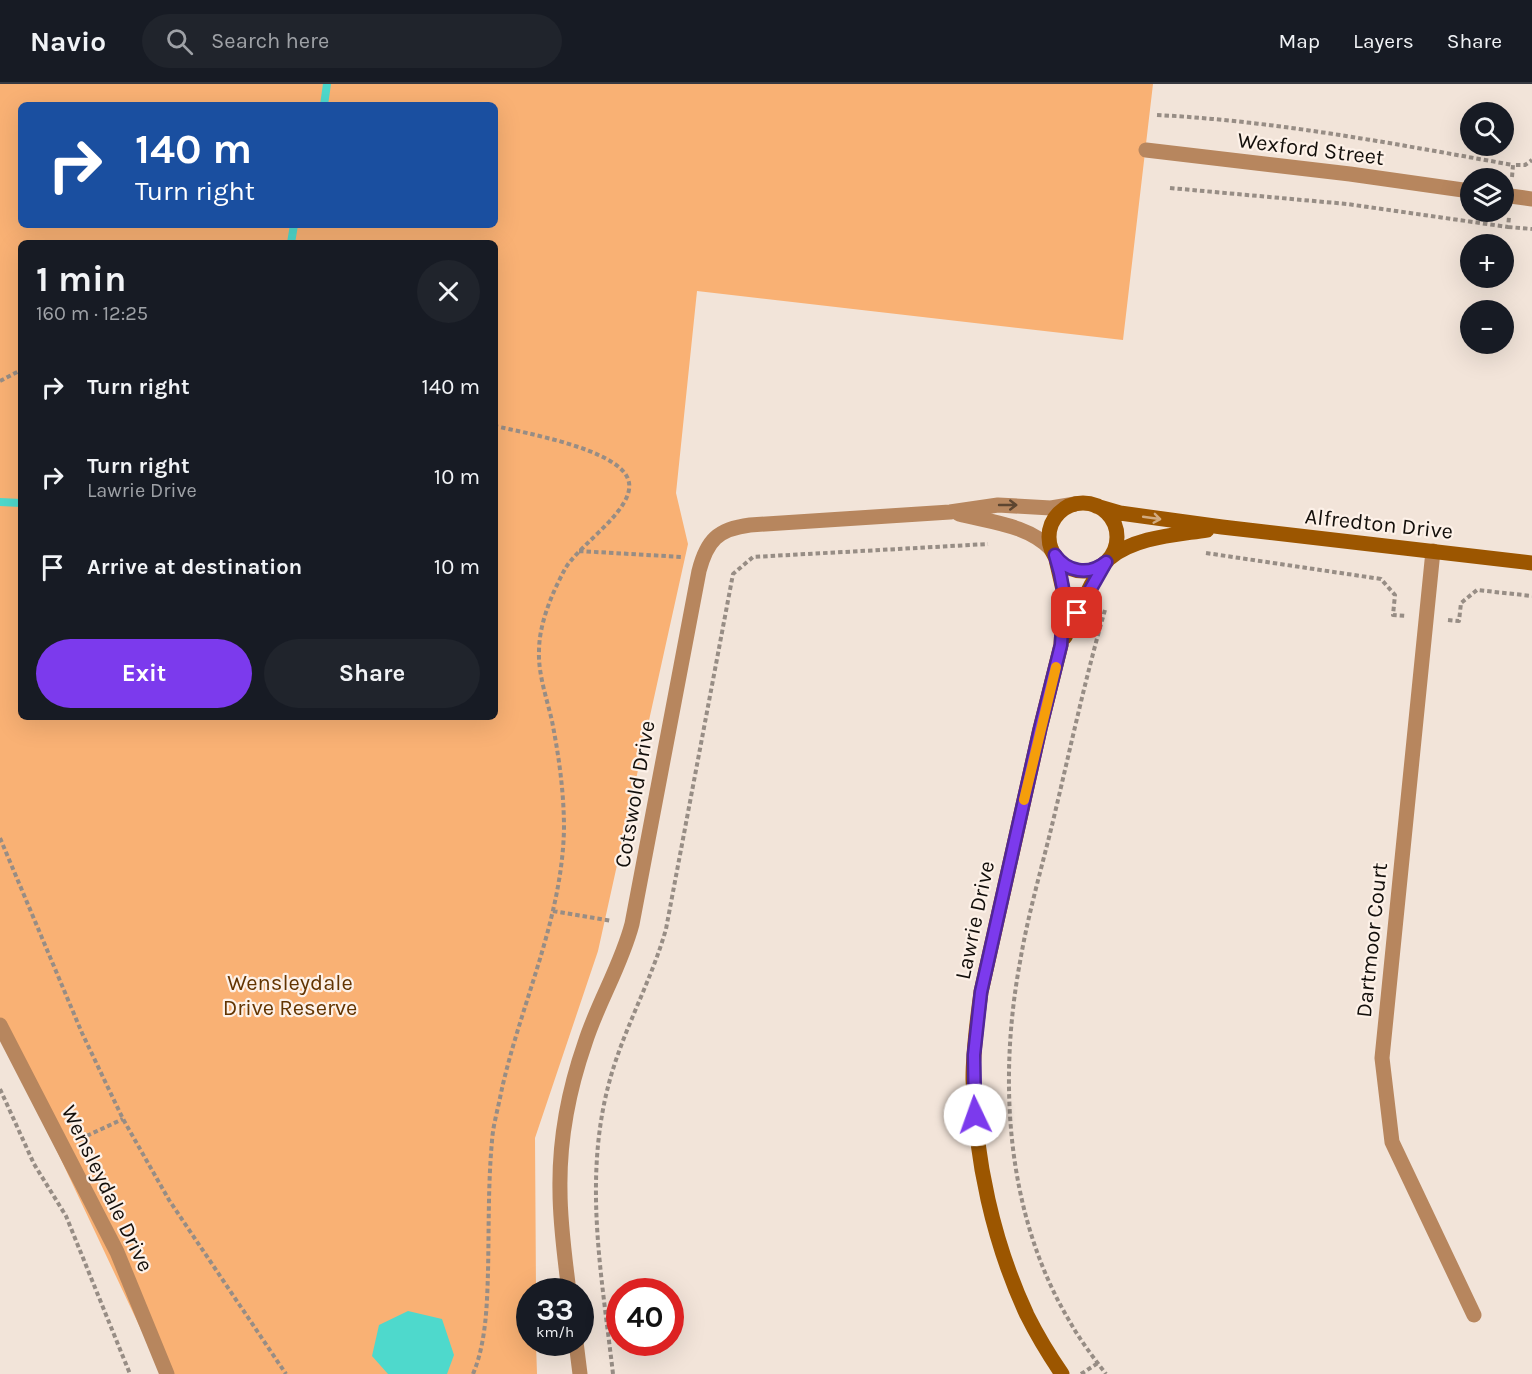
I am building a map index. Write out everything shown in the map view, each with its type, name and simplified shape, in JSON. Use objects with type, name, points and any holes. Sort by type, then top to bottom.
[{"type":"street","name":"Wexford Street","points":[[1146,150],[1460,190]]},
{"type":"street","points":[[1514,197],[1532,199]]},
{"type":"street","points":[[1075,504],[1096,506],[1108,515],[1116,528],[1116,544],[1107,560],[1096,568],[1081,570],[1066,566],[1053,553],[1049,535],[1054,520],[1065,508],[1075,504]]},
{"type":"street","name":"Cotswold Drive","points":[[567,1278],[560,1189],[567,1112],[584,1044],[615,974],[632,924],[702,558],[707,547],[718,535],[740,526],[950,512],[998,505],[1051,507],[1075,504]]},
{"type":"street","name":"Alfredton Drive","points":[[1096,506],[1120,513],[1222,527],[1532,562]]},
{"type":"street","name":"Cotswold Drive","points":[[950,512],[1029,533],[1041,539],[1053,553]]},
{"type":"street","name":"Alfredton Drive","points":[[1107,560],[1120,550],[1145,542],[1222,527]]},
{"type":"street","name":"Dartmoor Court","points":[[1433,551],[1382,1058],[1392,1142],[1474,1315]]},
{"type":"street","name":"Lawrie Drive","points":[[1053,553],[1064,594],[1061,645],[981,992],[975,1034],[973,1077],[976,1128],[983,1176],[1005,1259],[1027,1315],[1062,1374]]},
{"type":"street","name":"Lawrie Drive","points":[[1061,645],[1107,560]]},
{"type":"street","name":"Wensleydale Drive","points":[[0,1025],[117,1252],[167,1374]]},
{"type":"street","points":[[578,1356],[580,1374]]},
{"type":"path","points":[[1157,115],[1204,117],[1308,130],[1513,165],[1525,165],[1532,160]]},
{"type":"path","points":[[1170,188],[1347,204],[1532,230]]},
{"type":"path","points":[[1508,222],[1508,227]]},
{"type":"path","points":[[0,381],[18,372]]},
{"type":"path","points":[[472,1374],[481,1346],[487,1295],[492,1138],[505,1074],[553,911],[562,860],[564,807],[557,747],[538,653],[541,632],[557,586],[566,568],[578,551],[620,510],[629,493],[629,480],[626,474],[612,462],[579,447],[498,427]]},
{"type":"path","points":[[613,1374],[594,1203],[598,1134],[614,1064],[666,929],[733,574],[753,556],[999,544]]},
{"type":"path","points":[[578,551],[702,558]]},
{"type":"path","points":[[1200,553],[1381,579],[1395,595],[1393,615],[1459,621],[1461,603],[1477,590],[1532,596]]},
{"type":"path","points":[[1085,597],[1107,600],[1020,962],[1011,1026],[1008,1105],[1015,1165],[1031,1233],[1065,1313],[1106,1374]]},
{"type":"path","points":[[0,838],[82,1033],[123,1119],[170,1200],[286,1374]]},
{"type":"path","points":[[553,911],[632,924]]},
{"type":"path","points":[[0,1089],[34,1164],[66,1216],[130,1374]]},
{"type":"path","points":[[1082,1374],[1098,1363]]},
{"type":"green space","name":"Wensleydale Drive Reserve","points":[[0,84],[1153,84],[1123,340],[697,291],[676,493],[688,544],[598,951],[535,1138],[536,1278],[516,1278],[516,1356],[536,1356],[537,1374],[162,1374],[0,1030]]},
{"type":"water","points":[[408,1311],[442,1319],[454,1355],[447,1374],[388,1374],[372,1356],[379,1325]]},
{"type":"waterway","points":[[324,102],[327,84]]},
{"type":"waterway","points":[[292,240],[294,228]]},
{"type":"waterway","points":[[0,502],[18,503]]},
{"type":"slow traffic","points":[[1024,800],[1056,667]]},
{"type":"route","points":[[975,1115],[973,1077],[975,1034],[981,992],[1061,645],[1064,594],[1055,555],[1061,563],[1076,570],[1086,571],[1106,562],[1077,613]]}]
